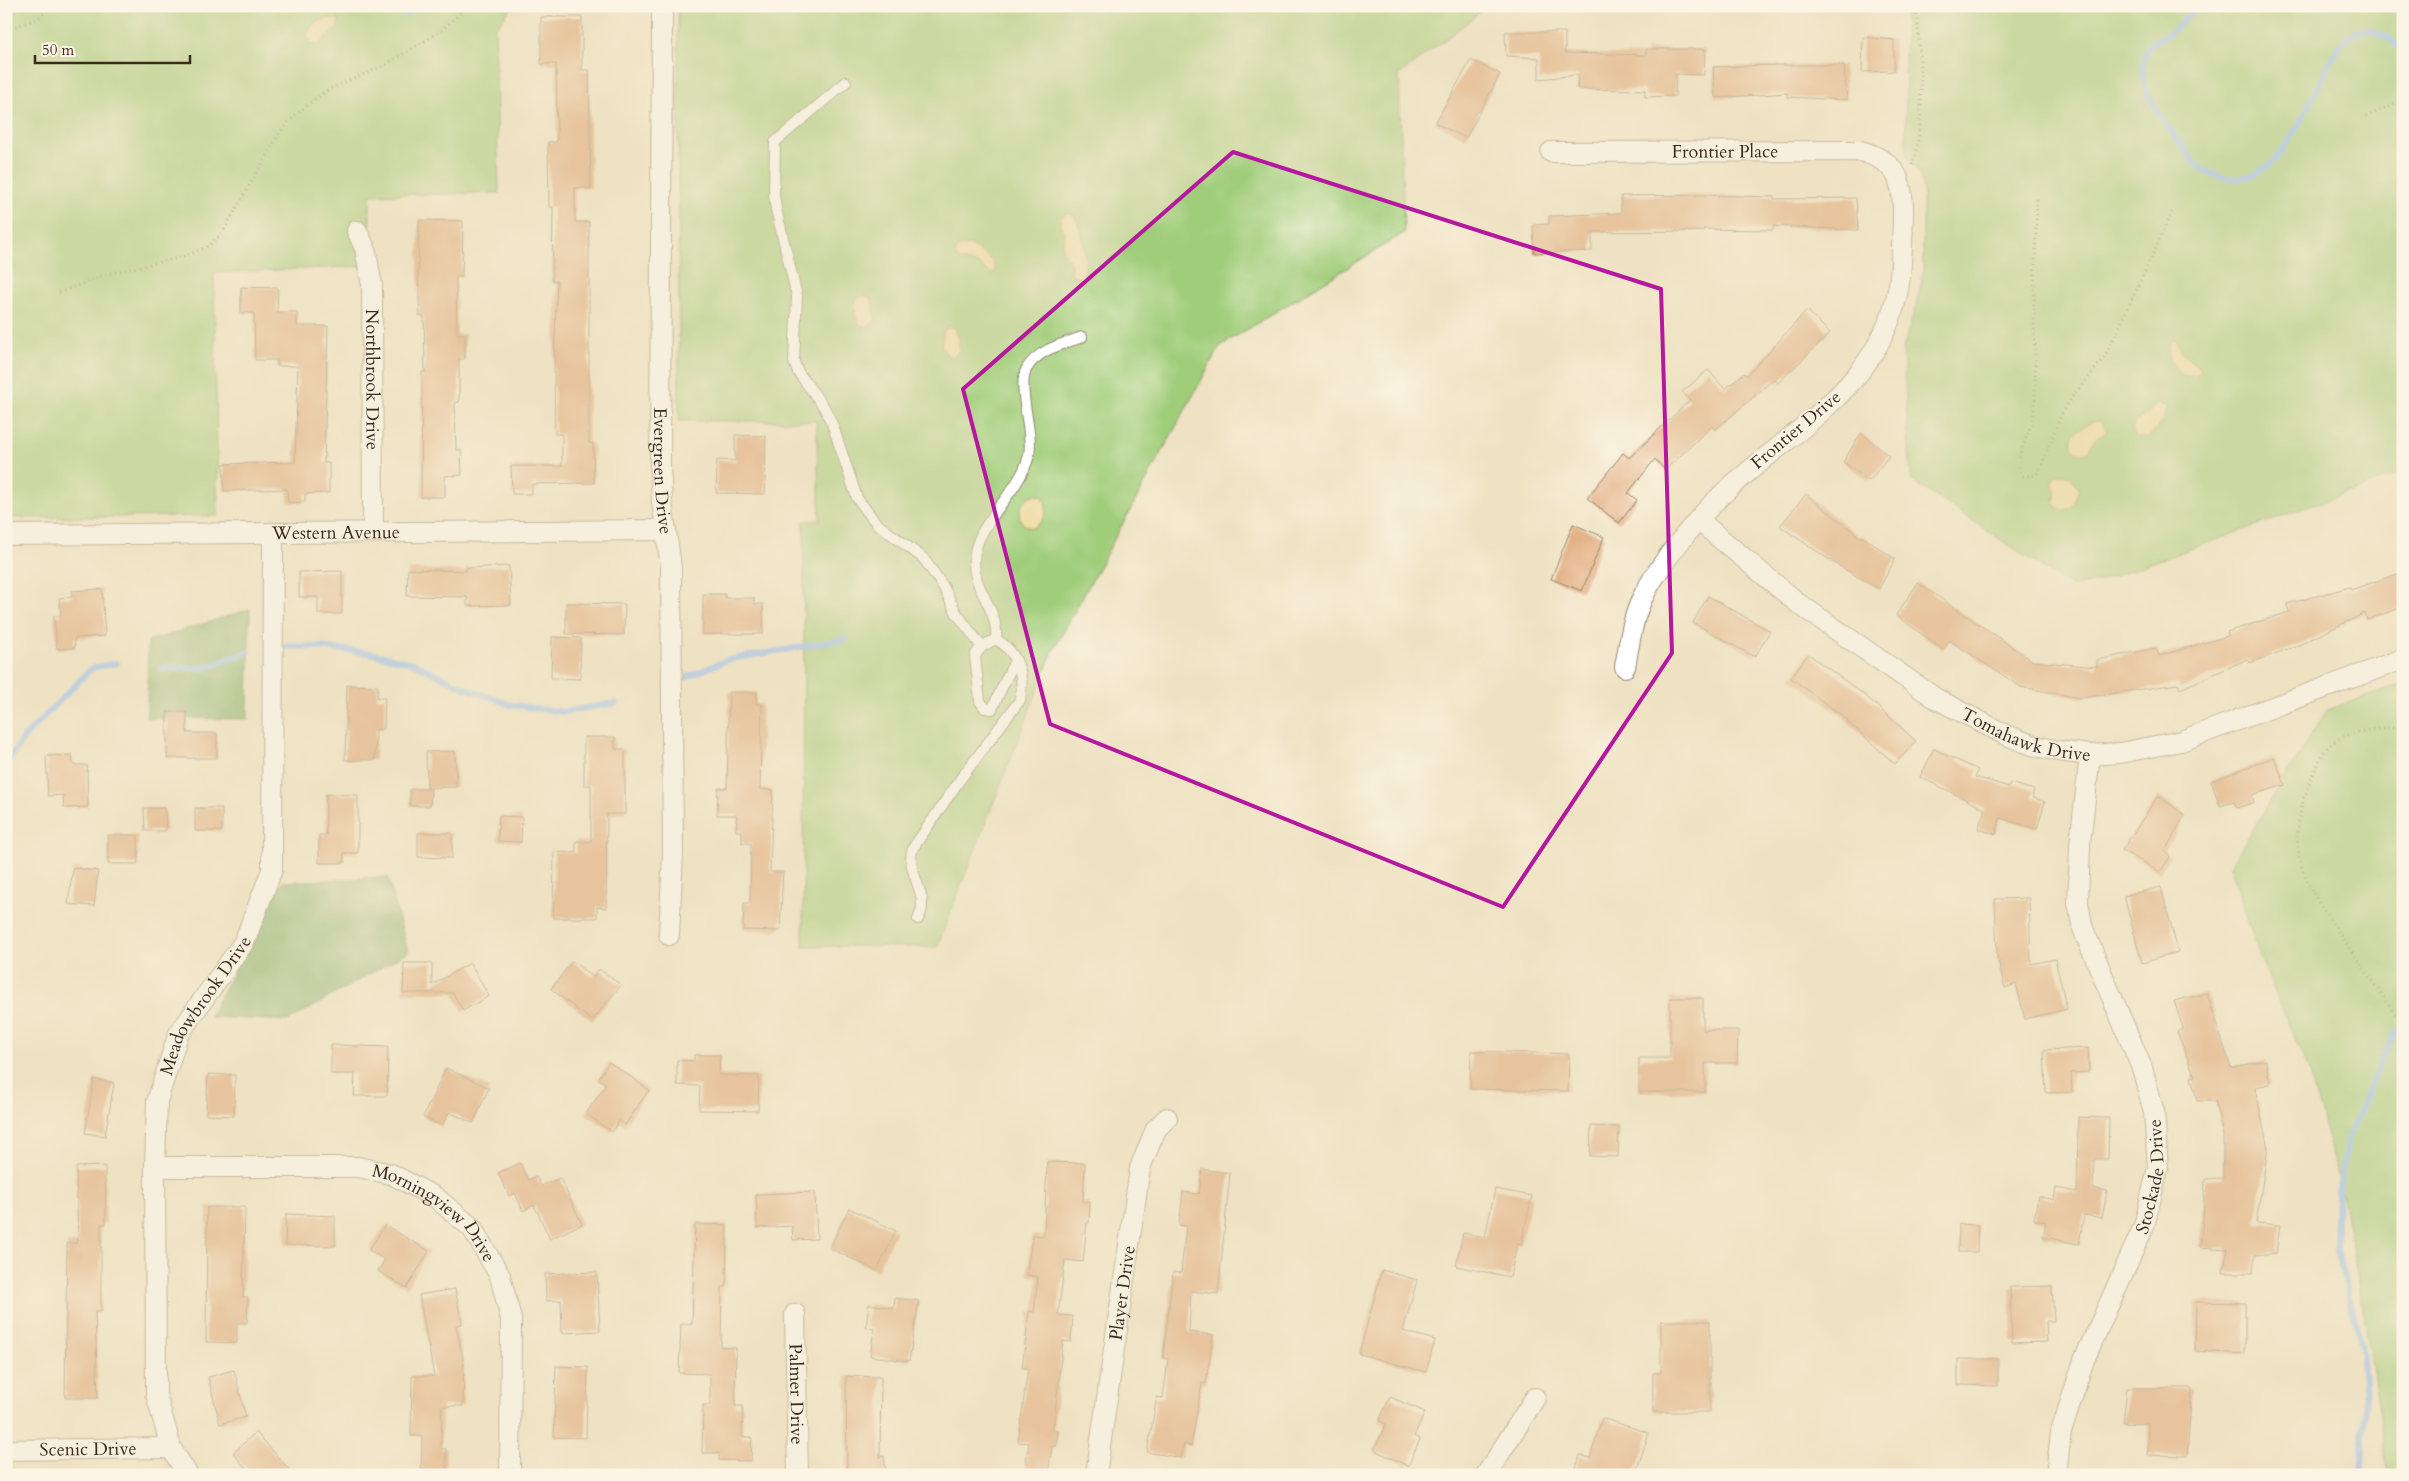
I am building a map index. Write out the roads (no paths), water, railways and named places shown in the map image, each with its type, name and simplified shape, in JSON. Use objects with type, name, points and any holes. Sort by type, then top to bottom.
[{"type":"street","name":"Evergreen Drive","points":[[662,6],[660,466],[665,530],[671,567],[672,854],[669,935]]},
{"type":"street","name":"Frontier Place","points":[[1551,152],[1852,150],[1882,158],[1896,175]]},
{"type":"street","name":"Frontier Drive","points":[[1625,667],[1632,630],[1641,600],[1664,564],[1698,520],[1751,468],[1839,397],[1858,375],[1873,353],[1886,328],[1899,285],[1903,197],[1896,175]]},
{"type":"street","name":"Northbrook Drive","points":[[357,231],[366,248],[372,285],[373,531]]},
{"type":"street","name":"Tomahawk Drive","points":[[1698,520],[1799,604],[1935,698],[2032,745],[2058,751],[2090,755],[2120,754],[2181,741],[2403,659]]},
{"type":"street","name":"Western Avenue","points":[[6,535],[665,530]]},
{"type":"street","name":"Meadowbrook Drive","points":[[188,1475],[171,1448],[156,1394],[155,1167],[157,1101],[178,1035],[244,942],[272,870],[273,534]]},
{"type":"street","name":"Stockade Drive","points":[[2056,1475],[2062,1432],[2084,1360],[2144,1226],[2158,1168],[2154,1112],[2142,1068],[2083,929],[2078,903],[2080,844],[2090,755]]},
{"type":"street","name":"Player Drive","points":[[1096,1475],[1140,1168],[1156,1129],[1167,1118]]},
{"type":"street","name":"Morningview Drive","points":[[155,1167],[358,1167],[391,1174],[435,1197],[472,1228],[500,1276],[511,1319],[510,1475]]},
{"type":"street","name":"Palmer Drive","points":[[795,1314],[798,1475]]},
{"type":"street","points":[[1486,1475],[1535,1398]]},
{"type":"street","name":"Scenic Drive","points":[[6,1450],[171,1448]]},
{"type":"lane","points":[[846,82],[775,142],[774,194],[776,209],[797,296],[794,362],[798,372],[824,407],[833,426],[857,498],[876,523],[923,558],[943,586],[957,614],[982,647]]},
{"type":"lane","points":[[996,639],[996,622],[975,578],[974,554],[984,530],[1013,489],[1028,456],[1030,443],[1024,392],[1026,371],[1032,361],[1041,353],[1082,337]]},
{"type":"lane","points":[[996,639],[977,651],[975,657],[980,701],[985,708],[992,710],[1015,660]]},
{"type":"lane","points":[[918,920],[923,907],[922,897],[910,861],[913,848],[959,781],[1020,700],[1022,678],[1013,651],[996,639]]},
{"type":"waterway","points":[[406,14],[413,6]]},
{"type":"waterway","points":[[2195,6],[2179,26],[2150,45],[2144,58],[2142,71],[2149,97],[2164,122],[2197,165],[2207,172],[2219,176],[2243,178],[2264,169],[2281,152],[2296,130],[2333,57],[2345,40],[2352,34],[2360,31],[2376,32],[2391,40],[2403,52]]},
{"type":"waterway","points":[[685,678],[727,660],[846,639]]},
{"type":"waterway","points":[[283,646],[318,647],[370,653],[413,663],[463,687],[511,705],[563,712],[616,703]]},
{"type":"waterway","points":[[161,668],[205,668],[248,652]]},
{"type":"waterway","points":[[6,764],[26,735],[92,668],[117,663]]},
{"type":"waterway","points":[[2360,1475],[2366,1399],[2364,1372],[2362,1347],[2336,1246],[2338,1193],[2348,1138],[2384,1053],[2396,1031]]}]
